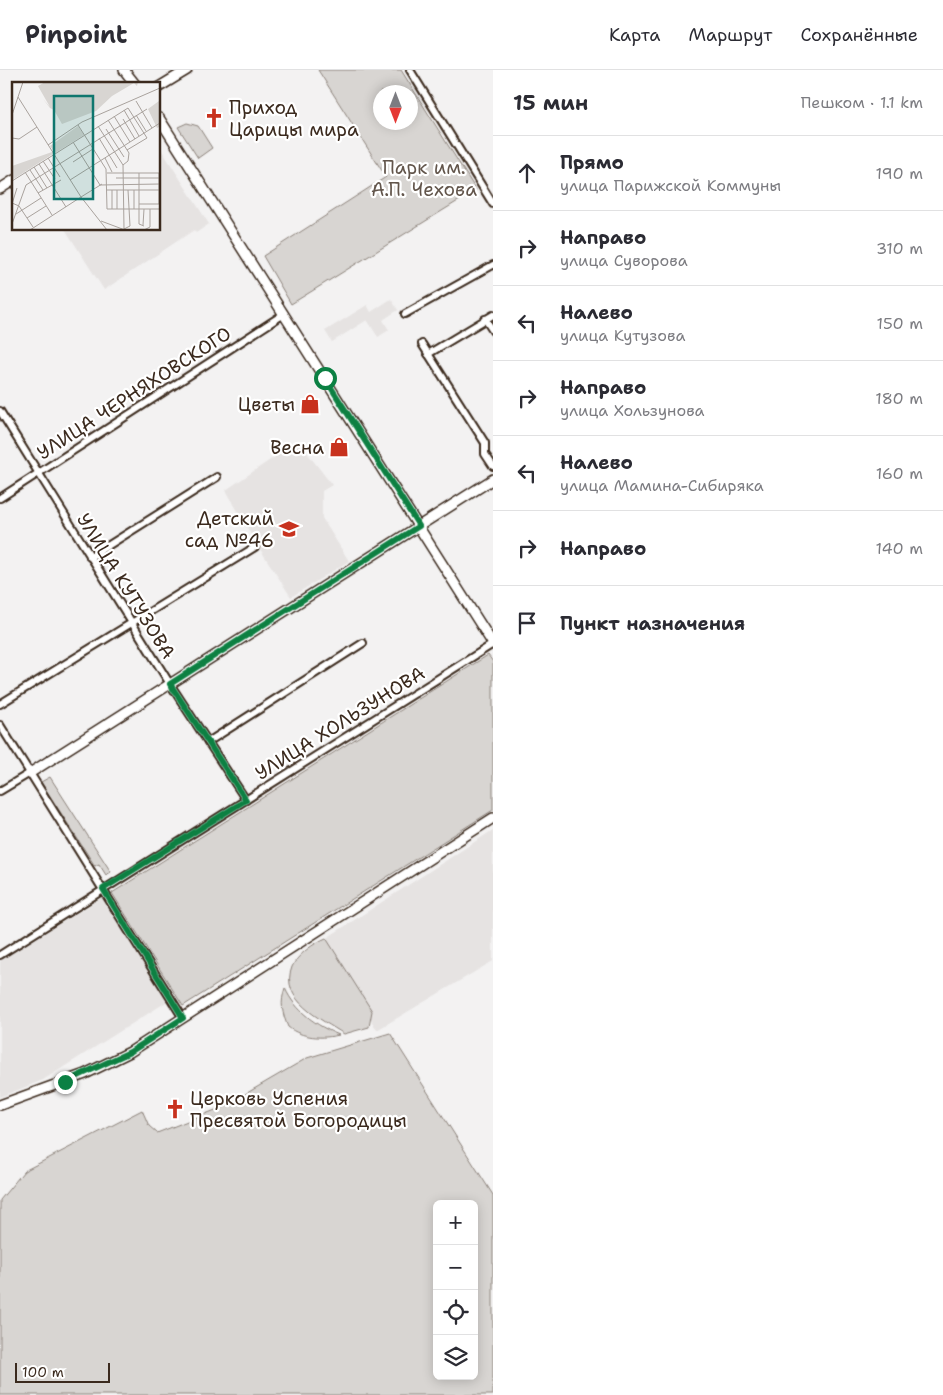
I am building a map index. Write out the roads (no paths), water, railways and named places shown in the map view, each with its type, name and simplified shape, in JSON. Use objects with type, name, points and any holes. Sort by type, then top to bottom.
[{"type":"main road","points":[[124,70],[133,82]]},
{"type":"main road","points":[[160,87],[186,70]]},
{"type":"main road","points":[[160,120],[493,644]]},
{"type":"main road","points":[[0,189],[12,181]]},
{"type":"main road","points":[[30,773],[493,479]]},
{"type":"main road","points":[[0,1105],[85,1074],[130,1052],[493,818]]},
{"type":"street","points":[[410,70],[493,204]]},
{"type":"street","points":[[405,314],[493,265]]},
{"type":"street","name":"УЛИЦА ЧЕРНЯХОВСКОГО","points":[[0,498],[284,314]]},
{"type":"street","points":[[428,354],[493,315]]},
{"type":"street","points":[[485,319],[493,332]]},
{"type":"street","points":[[422,344],[485,443],[485,454],[493,466]]},
{"type":"street","name":"УЛИЦА КУТУЗОВА","points":[[0,411],[170,684],[246,800]]},
{"type":"street","points":[[90,557],[217,476]]},
{"type":"street","points":[[0,704],[255,547]]},
{"type":"street","points":[[208,742],[363,643]]},
{"type":"street","name":"УЛИЦА ХОЛЬЗУНОВА","points":[[0,955],[493,644]]},
{"type":"street","points":[[0,725],[183,1018]]},
{"type":"street","points":[[0,791],[30,773]]},
{"type":"place","name":"Приход Царицы мира","points":[[214,118]]},
{"type":"place","name":"Цветы","points":[[310,404]]},
{"type":"place","name":"Весна","points":[[339,447]]},
{"type":"place","name":"Детский сад №46","points":[[289,529]]},
{"type":"place","name":"Церковь Успения Пресвятой Богородицы","points":[[175,1109]]},
{"type":"park label","name":"Парк им. А.П. Чехова","points":[[424,178]]}]
